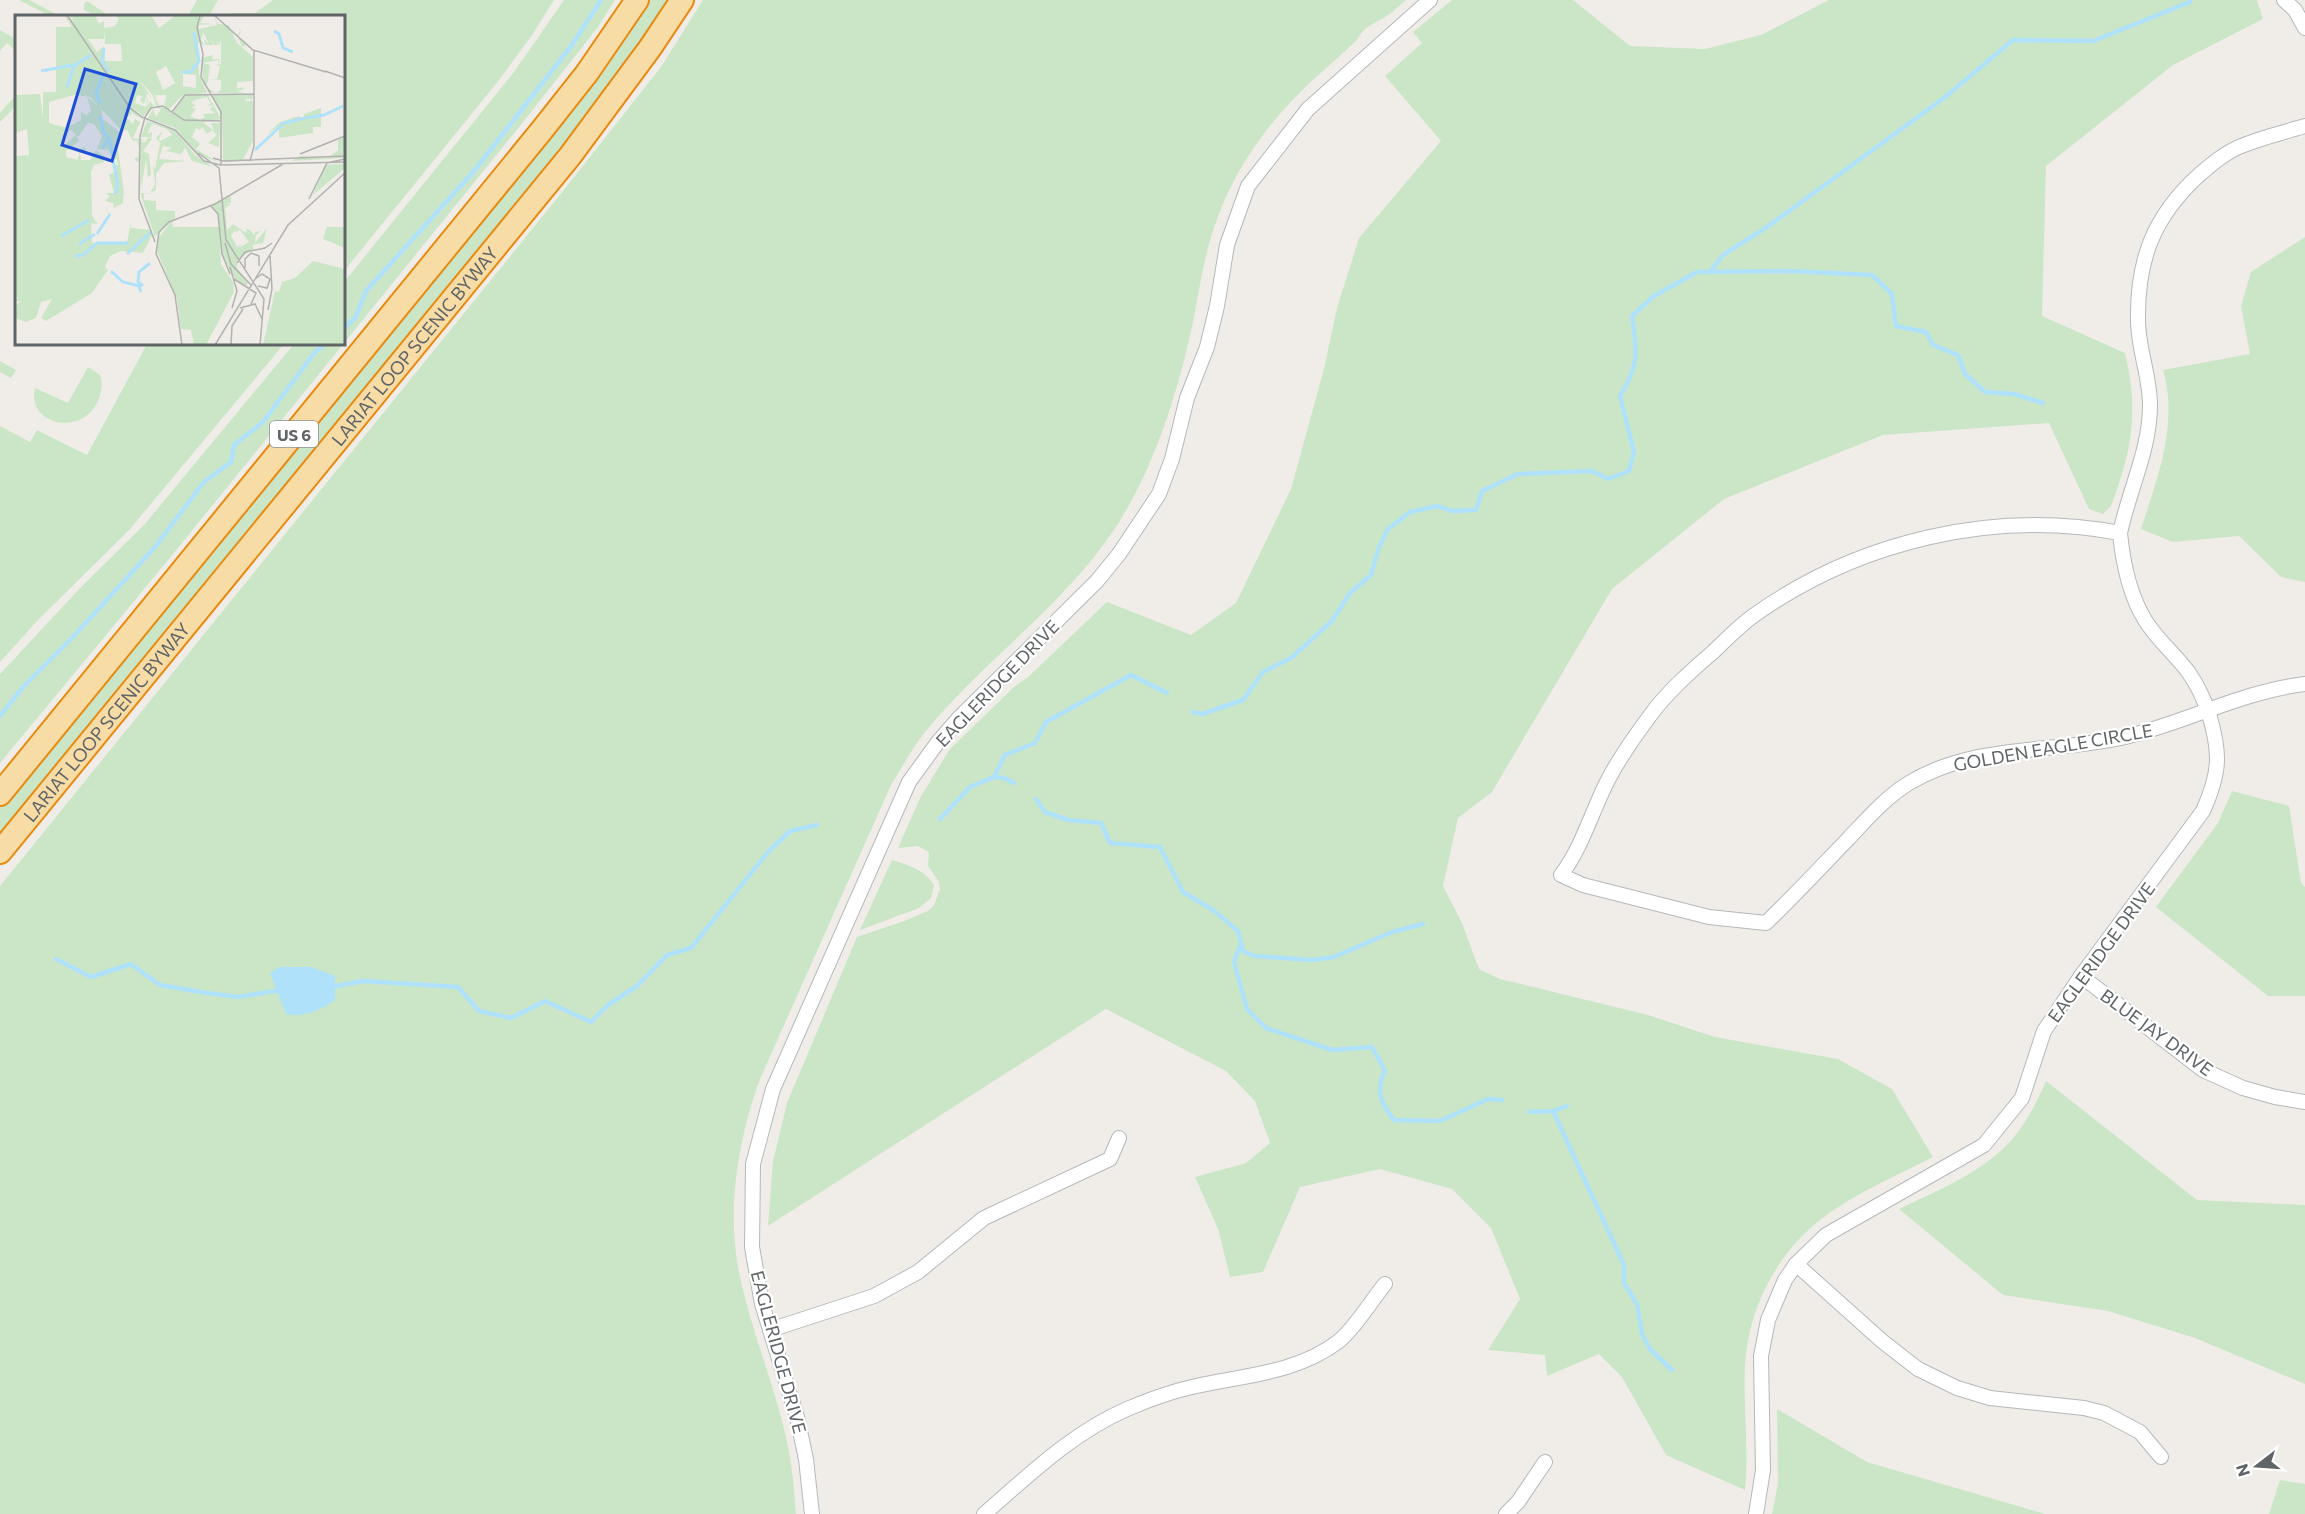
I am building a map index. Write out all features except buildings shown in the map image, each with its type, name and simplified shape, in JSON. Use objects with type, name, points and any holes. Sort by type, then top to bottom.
[{"type":"highway","name":"LARIAT LOOP SCENIC BYWAY","points":[[0,794],[542,130],[594,64],[637,0]]},
{"type":"highway","name":"LARIAT LOOP SCENIC BYWAY","points":[[0,852],[570,156],[650,48],[682,0]]},
{"type":"street","name":"EAGLERIDGE DRIVE","points":[[812,1514],[806,1459],[797,1417],[762,1304],[752,1247],[753,1164],[773,1089],[909,782],[958,719],[1097,581],[1119,554],[1159,494],[1172,459],[1187,398],[1207,347],[1217,306],[1227,245],[1248,186],[1308,109],[1430,0]]},
{"type":"street","points":[[2284,0],[2295,10],[2305,28]]},
{"type":"street","points":[[2121,527],[2149,432],[2149,386],[2140,346],[2138,322],[2139,288],[2144,260],[2158,223],[2186,188],[2215,162],[2243,145],[2305,126]]},
{"type":"street","name":"GOLDEN EAGLE CIRCLE","points":[[2121,527],[2095,529],[2050,526],[1986,528],[1938,535],[1905,543],[1840,565],[1794,590],[1743,625],[1690,672],[1651,714],[1610,777],[1571,861],[1561,875],[1583,885],[1709,917],[1766,923],[1878,808],[1907,784],[1924,775],[1952,763],[1982,756],[2121,738],[2154,730],[2208,711]]},
{"type":"street","name":"EAGLERIDGE DRIVE","points":[[1756,1514],[1763,1470],[1761,1356],[1768,1320],[1785,1280],[1796,1264],[1826,1235],[1984,1145],[2022,1098],[2044,1031],[2081,976],[2203,811],[2212,790],[2217,766],[2217,738],[2208,711],[2202,694],[2188,672],[2153,632],[2140,611],[2131,591],[2121,527]]},
{"type":"street","points":[[2208,711],[2275,689],[2305,684]]},
{"type":"street","name":"BLUE JAY DRIVE","points":[[2081,976],[2203,1070],[2243,1088],[2276,1098],[2305,1102]]},
{"type":"street","points":[[770,1330],[874,1296],[918,1272],[984,1218],[1110,1159],[1119,1138]]},
{"type":"street","points":[[1796,1264],[1882,1341],[1918,1369],[1956,1388],[1990,1398],[2084,1408],[2104,1413],[2140,1432],[2162,1457]]},
{"type":"street","points":[[984,1514],[1056,1452],[1090,1429],[1126,1410],[1191,1387],[1283,1369],[1305,1362],[1319,1354],[1341,1339],[1385,1284]]},
{"type":"street","points":[[1506,1514],[1518,1502],[1545,1462]]},
{"type":"green space","points":[[19,0],[29,0],[58,15],[48,15]]},
{"type":"green space","points":[[197,0],[218,0],[210,15],[189,15]]},
{"type":"green space","points":[[273,0],[554,0],[496,84],[345,270],[345,15],[230,15],[231,13],[255,13]]},
{"type":"green space","points":[[564,0],[615,0],[598,27],[345,342],[345,281],[514,72]]},
{"type":"green space","points":[[647,0],[672,0],[602,99],[0,841],[0,807],[2,804]]},
{"type":"green space","points":[[703,0],[1406,0],[1391,13],[1364,30],[1357,40],[1315,78],[1267,129],[1246,159],[1215,225],[1204,263],[1192,327],[1173,400],[1136,493],[1103,545],[1080,574],[950,704],[911,751],[891,785],[760,1079],[746,1124],[737,1171],[735,1243],[748,1310],[786,1437],[796,1514],[0,1514],[0,886],[563,191],[661,67]]},
{"type":"green space","points":[[1452,0],[1573,0],[1630,46],[1705,49],[1761,35],[1829,0],[2257,0],[2263,19],[2173,65],[2046,166],[2042,316],[2125,353],[2129,374],[2132,412],[2128,449],[2111,506],[2103,514],[2089,509],[2049,423],[1883,435],[1724,499],[1612,589],[1492,792],[1458,818],[1443,886],[1462,923],[1479,969],[1500,979],[1648,1015],[1715,1037],[1838,1059],[1892,1089],[1933,1157],[1871,1188],[1826,1215],[1786,1254],[1765,1288],[1751,1326],[1745,1366],[1745,1490],[1666,1455],[1622,1377],[1599,1354],[1547,1376],[1545,1355],[1488,1350],[1520,1299],[1491,1228],[1452,1189],[1380,1169],[1300,1187],[1263,1272],[1230,1277],[1218,1229],[1195,1177],[1246,1163],[1270,1143],[1255,1101],[1226,1071],[1106,1009],[768,1226],[773,1161],[787,1103],[857,937],[904,921],[928,911],[934,905],[940,889],[939,882],[928,866],[929,852],[918,846],[898,848],[921,796],[950,749],[1107,602],[1191,635],[1236,603],[1291,489],[1324,369],[1337,308],[1359,238],[1441,141],[1385,76],[1422,43],[1413,32]]},
{"type":"green space","points":[[87,1],[105,15],[95,15],[84,10],[84,4]]},
{"type":"green space","points":[[0,30],[15,38],[15,50],[7,43],[0,51]]},
{"type":"green space","points":[[15,96],[15,107],[0,122],[0,113]]},
{"type":"green space","points":[[2305,237],[2305,582],[2281,577],[2239,536],[2173,542],[2141,529],[2159,471],[2167,430],[2169,410],[2163,370],[2250,354],[2241,306],[2251,272]]},
{"type":"green space","points":[[146,345],[283,345],[130,529],[38,620],[0,662],[0,426],[30,442],[37,430],[87,455]]},
{"type":"green space","points":[[293,345],[342,345],[0,763],[0,674],[82,586],[144,525]]},
{"type":"green space","points":[[0,361],[16,370],[11,378],[0,372]]},
{"type":"green space","points":[[88,367],[100,375],[102,384],[99,398],[92,411],[82,419],[58,422],[39,411],[35,401],[35,388],[68,403]]},
{"type":"green space","points":[[2232,791],[2289,806],[2301,883],[2305,887],[2305,996],[2268,996],[2156,907],[2218,823]]},
{"type":"green space","points":[[892,860],[915,868],[925,875],[934,885],[931,898],[919,908],[860,930]]},
{"type":"green space","points":[[2046,1081],[2197,1200],[2305,1205],[2305,1384],[2195,1338],[2108,1311],[2003,1295],[1899,1209],[1960,1179],[2002,1149],[2024,1124]]},
{"type":"green space","points":[[1777,1409],[1867,1462],[2045,1514],[1772,1514],[1778,1484]]},
{"type":"green space","points":[[2280,1480],[2305,1484],[2305,1514],[2269,1514]]},
{"type":"water","points":[[279,967],[311,967],[335,976],[335,1000],[312,1012],[299,1015],[286,1014],[270,973]]},
{"type":"waterway","points":[[345,327],[355,318],[366,291],[474,171],[572,45],[601,0]]},
{"type":"waterway","points":[[1710,272],[1723,255],[1767,227],[1944,98],[2013,40],[2093,41],[2190,2]]},
{"type":"waterway","points":[[1193,712],[1202,714],[1243,700],[1263,672],[1291,658],[1332,621],[1350,593],[1371,575],[1379,547],[1388,529],[1410,512],[1438,506],[1452,511],[1476,510],[1482,491],[1518,474],[1592,471],[1608,479],[1629,471],[1634,452],[1620,396],[1634,366],[1636,349],[1632,316],[1654,296],[1697,272],[1790,271],[1872,275],[1892,294],[1896,326],[1926,332],[1933,345],[1958,355],[1965,374],[1985,392],[2014,394],[2043,403]]},
{"type":"waterway","points":[[0,716],[23,687],[72,638],[155,547],[204,482],[231,462],[234,445],[263,422],[315,352],[324,345]]},
{"type":"waterway","points":[[940,819],[970,787],[994,777],[1005,755],[1035,743],[1046,722],[1131,675],[1167,693]]},
{"type":"waterway","points":[[994,777],[1004,778],[1014,783]]},
{"type":"waterway","points":[[1036,799],[1045,812],[1068,820],[1101,823],[1110,843],[1160,847],[1183,892],[1213,910],[1238,931],[1243,951],[1254,956],[1312,960],[1334,957],[1392,932],[1423,924]]},
{"type":"waterway","points":[[331,987],[363,981],[458,987],[479,1011],[511,1018],[545,1001],[591,1022],[608,1005],[637,986],[667,955],[691,948],[768,852],[790,831],[817,825]]},
{"type":"waterway","points":[[1241,944],[1234,962],[1247,1009],[1266,1028],[1332,1050],[1372,1047],[1385,1071],[1380,1084],[1381,1097],[1394,1120],[1440,1121],[1488,1099],[1502,1100]]},
{"type":"waterway","points":[[56,959],[91,977],[131,964],[160,985],[207,993],[238,997],[281,990]]},
{"type":"waterway","points":[[1529,1112],[1553,1111],[1567,1106]]},
{"type":"waterway","points":[[1553,1111],[1624,1265],[1624,1283],[1637,1304],[1642,1334],[1650,1349],[1672,1370]]}]
